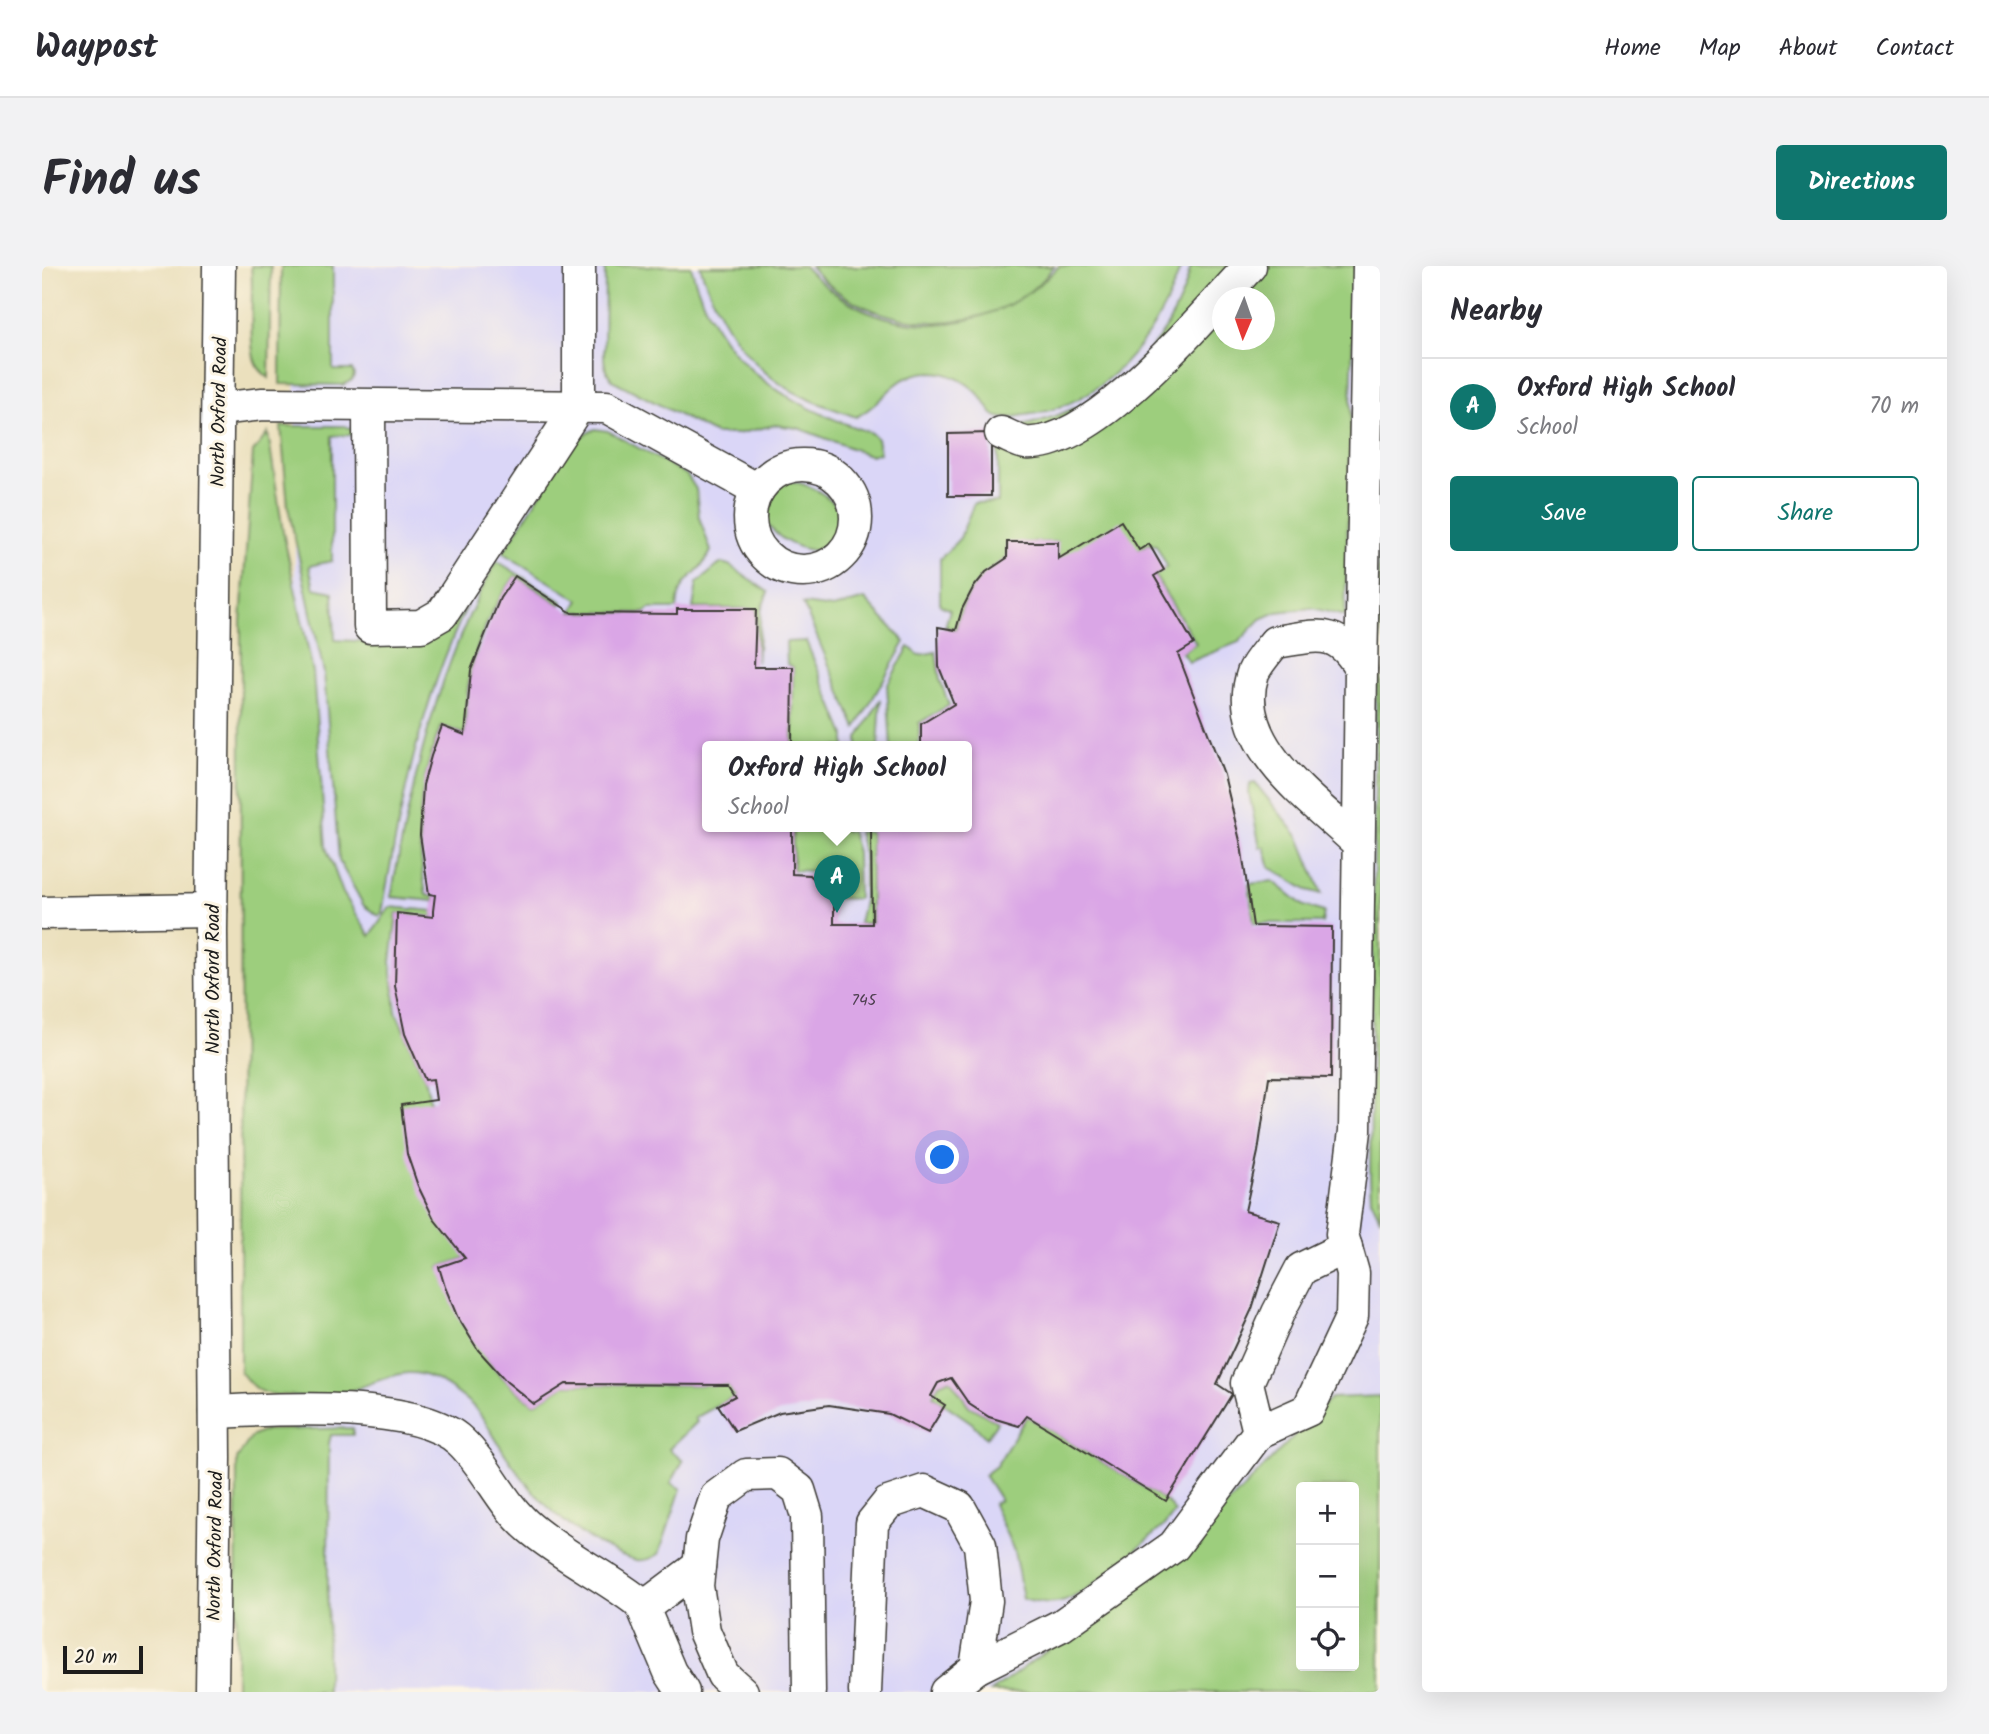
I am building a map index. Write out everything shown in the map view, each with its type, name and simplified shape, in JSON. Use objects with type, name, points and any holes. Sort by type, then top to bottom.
[{"type":"street","name":"North Oxford Road","points":[[212,1692],[215,1412],[211,910],[219,266]]},
{"type":"street","points":[[369,406],[370,627],[421,626],[442,614],[579,405],[579,266]]},
{"type":"street","points":[[1001,433],[1025,443],[1048,440],[1087,422],[1131,390],[1250,266]]},
{"type":"street","points":[[946,1692],[976,1668],[1062,1625],[1174,1546],[1259,1432],[1308,1410],[1352,1316],[1353,1273],[1342,1234],[1355,1131],[1360,928],[1357,842],[1369,266]]},
{"type":"street","points":[[218,409],[263,404],[607,407],[758,490]]},
{"type":"street","points":[[1357,842],[1276,765],[1249,718],[1253,673],[1275,642],[1322,635],[1348,646],[1361,669]]},
{"type":"street","points":[[42,913],[211,910]]},
{"type":"street","points":[[1259,1432],[1247,1383],[1278,1313],[1301,1269],[1346,1247]]},
{"type":"street","points":[[215,1412],[380,1412],[431,1424],[454,1436],[466,1447],[528,1526],[559,1552],[623,1590],[643,1608],[670,1672],[683,1692]]},
{"type":"street","points":[[742,1692],[723,1675],[704,1631],[697,1586],[702,1539],[716,1497],[746,1475],[778,1474],[800,1490],[807,1516],[809,1692]]},
{"type":"street","points":[[865,1692],[872,1523],[888,1503],[924,1491],[959,1507],[980,1545],[986,1601],[976,1668]]},
{"type":"street","points":[[643,1608],[699,1566]]},
{"type":"shaded area","points":[[296,266],[1380,266],[1380,1692],[291,1692]]},
{"type":"green space","points":[[251,266],[271,266],[269,378],[257,366],[253,352]]},
{"type":"green space","points":[[281,266],[333,266],[333,370],[352,370],[352,380],[343,385],[280,384]]},
{"type":"green space","points":[[605,266],[691,266],[702,300],[717,329],[735,354],[757,375],[808,408],[871,433],[877,439],[880,453],[869,455],[798,428],[775,425],[737,434],[715,434],[612,380],[604,359]]},
{"type":"green space","points":[[700,266],[804,266],[833,292],[864,310],[898,321],[932,324],[965,320],[999,309],[1030,291],[1059,266],[1181,266],[1158,318],[1142,342],[1124,364],[1103,383],[1079,398],[1053,409],[1005,418],[993,414],[982,398],[966,383],[952,376],[931,372],[907,377],[856,417],[802,396],[766,373],[738,342],[716,305]]},
{"type":"green space","points":[[810,266],[1054,266],[1030,291],[1000,309],[967,319],[933,322],[898,318],[865,307],[835,290]]},
{"type":"green space","points":[[1191,266],[1240,266],[1221,287],[1212,287],[1212,297],[1166,346],[1098,405],[1065,425],[1034,435],[1007,429],[1070,410],[1098,395],[1124,376],[1147,353],[1166,327],[1181,298]]},
{"type":"green space","points":[[1263,266],[1355,266],[1345,616],[1312,608],[1277,612],[1261,619],[1239,642],[1189,662],[1182,653],[1196,643],[1155,576],[1167,566],[1156,545],[1149,544],[1139,550],[1058,559],[1057,542],[1007,543],[1007,558],[988,572],[974,588],[963,607],[956,629],[945,627],[950,610],[940,605],[940,559],[960,538],[974,503],[998,502],[998,444],[1024,452],[1212,315],[1212,350],[1275,350],[1275,287],[1243,287]]},
{"type":"green space","points":[[1380,377],[1380,1218],[1371,1199],[1370,1178]]},
{"type":"green space","points":[[281,426],[345,426],[354,430],[351,435],[332,436],[332,561],[309,566],[314,588],[333,592],[335,640],[391,643],[425,639],[455,622],[467,606],[436,680],[424,718],[404,795],[382,913],[379,916],[364,906],[339,861],[324,673],[288,507]]},
{"type":"green space","points":[[595,429],[608,431],[687,475],[696,489],[699,517],[711,551],[686,582],[677,609],[649,609],[645,613],[572,612],[579,600],[503,553],[575,439]]},
{"type":"green space","points":[[268,433],[283,532],[313,672],[326,847],[343,893],[370,936],[390,907],[433,911],[433,917],[397,913],[391,962],[396,1012],[426,1082],[465,1258],[439,1267],[465,1326],[501,1376],[534,1404],[566,1384],[728,1385],[735,1396],[695,1418],[697,1422],[669,1449],[683,1461],[671,1483],[681,1489],[659,1554],[647,1559],[632,1559],[615,1552],[578,1532],[562,1519],[520,1475],[478,1411],[468,1401],[436,1380],[422,1374],[408,1373],[337,1394],[296,1396],[258,1390],[240,1371],[241,621],[253,452]]},
{"type":"green space","points":[[778,481],[809,487],[836,505],[844,517],[846,528],[842,539],[828,548],[813,550],[798,547],[783,539],[763,516],[760,503],[765,491]]},
{"type":"green space","points":[[497,561],[563,602],[561,605],[515,576],[492,612],[476,650],[471,671],[465,734],[441,726],[427,769],[420,809],[420,850],[426,895],[435,897],[434,901],[391,897],[418,767],[443,682],[476,600]]},
{"type":"green space","points":[[721,563],[729,565],[768,592],[761,610],[757,663],[756,609],[693,608],[697,583]]},
{"type":"green space","points":[[865,599],[905,642],[856,728],[803,604],[833,608]]},
{"type":"green space","points":[[806,641],[845,735],[845,741],[793,741],[793,667],[787,664],[786,642]]},
{"type":"green space","points":[[909,647],[919,655],[936,652],[940,680],[949,705],[919,723],[919,741],[891,741],[887,685]]},
{"type":"green space","points":[[881,699],[878,741],[858,741]]},
{"type":"green space","points":[[1255,783],[1299,837],[1322,894],[1307,890],[1270,867],[1264,847],[1260,847],[1249,793],[1250,784]]},
{"type":"green space","points":[[793,832],[851,832],[857,852],[858,899],[836,898],[812,871],[793,870]]},
{"type":"green space","points":[[858,832],[871,832],[871,923],[859,923],[864,901],[864,854]]},
{"type":"green space","points":[[1273,881],[1304,906],[1324,912],[1322,923],[1254,923],[1249,884]]},
{"type":"green space","points":[[950,1379],[969,1406],[997,1422],[986,1438],[972,1423],[933,1396],[939,1384]]},
{"type":"green space","points":[[1380,1396],[1380,1692],[991,1692],[1190,1543],[1331,1398]]},
{"type":"green space","points":[[1027,1416],[1166,1501],[1175,1512],[1165,1525],[1103,1577],[1060,1603],[1023,1599],[1014,1551],[993,1504],[1000,1500],[984,1475],[996,1466]]},
{"type":"green space","points":[[353,1428],[353,1435],[331,1435],[329,1443],[327,1692],[236,1692],[237,1459],[251,1437],[266,1430]]},
{"type":"building","points":[[991,433],[991,496],[948,496],[948,434]]},
{"type":"building","points":[[1121,521],[1139,550],[1149,544],[1164,570],[1154,576],[1194,644],[1178,654],[1224,775],[1241,845],[1253,926],[1332,927],[1331,1078],[1269,1077],[1258,1152],[1245,1211],[1280,1221],[1252,1309],[1217,1384],[1232,1394],[1166,1501],[1027,1416],[1019,1426],[989,1417],[969,1404],[951,1378],[938,1383],[931,1396],[945,1405],[928,1433],[889,1414],[829,1405],[780,1412],[735,1431],[718,1405],[735,1396],[728,1385],[566,1384],[534,1404],[507,1382],[478,1350],[457,1316],[445,1287],[439,1267],[465,1258],[434,1219],[418,1186],[407,1154],[401,1105],[436,1100],[433,1079],[425,1080],[405,1034],[395,986],[397,913],[433,917],[435,895],[429,894],[420,835],[423,785],[442,726],[465,735],[471,670],[500,598],[515,576],[572,613],[677,614],[677,609],[756,609],[754,667],[793,667],[792,741],[702,741],[702,832],[792,832],[792,874],[810,875],[834,899],[834,924],[872,924],[871,832],[972,832],[972,741],[921,741],[921,724],[954,704],[939,667],[938,627],[956,630],[962,609],[973,588],[986,572],[1007,558],[1007,542],[1058,542],[1058,559]]},
{"type":"place","name":"Oxford High School","points":[[837,913]]}]
